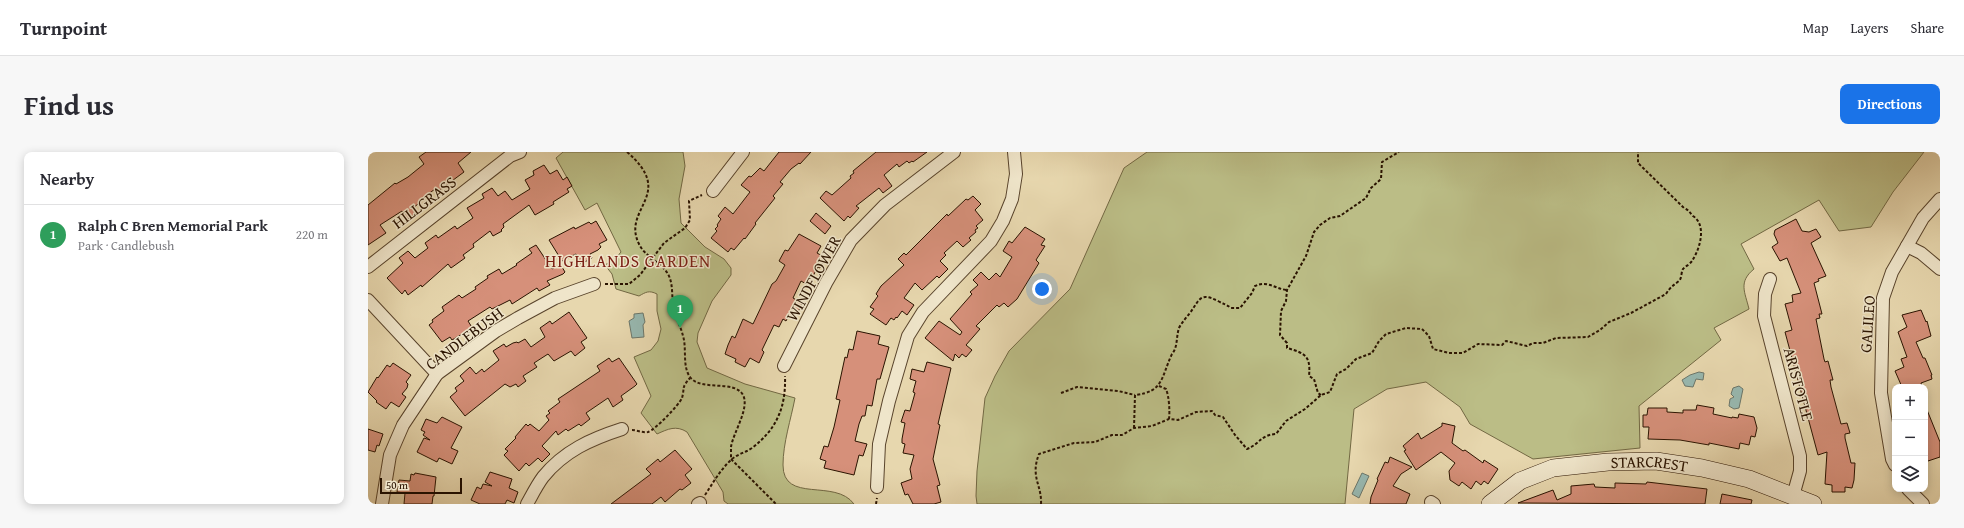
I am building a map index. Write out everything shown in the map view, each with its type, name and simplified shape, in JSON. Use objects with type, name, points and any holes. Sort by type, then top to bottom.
[{"type":"street","name":"HILLGRASS","points":[[368,267],[510,156],[520,152]]},
{"type":"street","points":[[713,191],[743,152]]},
{"type":"street","name":"WINDFLOWER","points":[[784,366],[826,283],[851,240],[885,205],[954,152]]},
{"type":"street","points":[[877,487],[879,444],[889,401],[908,336],[923,312],[991,241],[1003,221],[1012,199],[1016,174],[1014,152]]},
{"type":"street","name":"GALILEO","points":[[1892,459],[1880,393],[1883,298],[1892,272],[1923,218],[1940,199]]},
{"type":"street","points":[[1907,246],[1921,253],[1940,269]]},
{"type":"street","name":"ARISTOTLE","points":[[1770,279],[1765,294],[1764,316],[1800,456],[1800,471],[1793,496]]},
{"type":"street","name":"CANDLEBUSH","points":[[382,504],[390,455],[403,425],[437,374],[507,324],[555,298],[594,284]]},
{"type":"street","points":[[368,300],[437,374]]},
{"type":"street","points":[[527,504],[542,477],[571,450],[596,437],[622,429]]},
{"type":"street","name":"STARCREST","points":[[1490,504],[1520,480],[1553,468],[1608,462],[1656,461],[1702,468],[1750,479],[1813,504]]},
{"type":"street","points":[[1911,492],[1923,504]]},
{"type":"path","points":[[627,152],[640,163],[648,178],[647,196],[636,224],[636,236],[644,252],[668,274],[671,282],[674,311],[684,337],[687,370],[690,378],[712,386],[724,386],[737,389],[743,395],[745,404],[731,447],[731,459],[776,504]]},
{"type":"path","points":[[1321,395],[1318,393],[1314,379],[1309,376],[1310,368],[1307,357],[1303,352],[1287,348],[1287,343],[1280,335],[1281,311],[1286,300],[1287,290],[1306,256],[1314,232],[1320,224],[1330,218],[1340,216],[1366,198],[1371,188],[1381,179],[1382,162],[1399,152]]},
{"type":"path","points":[[1041,504],[1036,480],[1036,463],[1039,454],[1074,443],[1095,442],[1112,435],[1122,435],[1134,428],[1152,426],[1169,419],[1178,420],[1196,412],[1212,411],[1215,415],[1223,417],[1247,449],[1255,446],[1259,440],[1267,434],[1276,434],[1286,421],[1305,409],[1321,395],[1330,392],[1337,374],[1360,357],[1372,353],[1379,340],[1386,334],[1406,328],[1422,329],[1429,336],[1433,349],[1449,353],[1463,353],[1478,344],[1502,345],[1506,341],[1527,346],[1534,343],[1543,343],[1556,338],[1588,336],[1600,330],[1609,322],[1631,313],[1666,294],[1669,288],[1680,280],[1682,270],[1693,260],[1699,248],[1701,240],[1700,224],[1696,217],[1684,208],[1638,163],[1638,152]]},
{"type":"path","points":[[594,284],[629,284],[640,275],[653,260],[664,243],[686,228],[690,220],[689,201],[713,191]]},
{"type":"path","points":[[1061,392],[1077,387],[1118,391],[1136,395],[1146,394],[1159,386],[1172,354],[1176,350],[1179,329],[1183,320],[1203,296],[1208,296],[1219,302],[1226,303],[1231,308],[1240,308],[1255,286],[1260,283],[1272,284],[1279,289],[1287,290]]},
{"type":"path","points":[[699,503],[731,459],[750,449],[768,434],[779,416],[784,399],[784,366]]},
{"type":"path","points":[[622,429],[648,432],[652,429],[674,410],[682,398],[684,385],[690,378]]},
{"type":"path","points":[[1159,386],[1166,389],[1168,395],[1169,419]]},
{"type":"path","points":[[1134,428],[1136,395]]},
{"type":"green space","points":[[563,152],[683,152],[685,166],[679,199],[681,223],[705,247],[724,259],[731,268],[731,275],[712,301],[698,333],[697,342],[707,368],[745,384],[795,398],[784,448],[783,465],[785,477],[791,484],[800,488],[835,492],[845,496],[854,504],[728,504],[724,501],[723,492],[687,432],[676,428],[668,429],[657,434],[641,413],[651,396],[634,357],[651,350],[658,341],[661,329],[657,311],[657,294],[648,292],[639,296],[616,289],[612,274],[605,265],[615,259],[621,252],[597,203],[585,210],[556,158]]},
{"type":"green space","points":[[1147,152],[1924,152],[1893,192],[1871,227],[1839,231],[1819,200],[1741,244],[1754,269],[1746,278],[1744,283],[1749,309],[1714,328],[1721,340],[1639,406],[1640,448],[1533,459],[1470,424],[1460,407],[1426,382],[1387,389],[1354,409],[1345,504],[977,504],[977,471],[985,398],[995,376],[1009,351],[1070,289],[1124,168]]},
{"type":"water","points":[[643,313],[645,322],[643,325],[644,337],[632,338],[629,321],[634,318],[634,314]]},
{"type":"water","points":[[1699,372],[1704,373],[1703,380],[1696,379],[1693,387],[1685,386],[1682,380]]},
{"type":"water","points":[[1739,386],[1743,389],[1739,408],[1734,409],[1729,406],[1730,399],[1734,397],[1731,394],[1733,388]]},
{"type":"water","points":[[1362,473],[1369,476],[1359,498],[1352,494]]},
{"type":"building","points":[[426,152],[471,152],[458,163],[464,172],[437,192],[435,189],[419,201],[421,202],[414,207],[418,212],[408,219],[402,211],[380,225],[386,233],[368,245],[368,205],[395,183],[396,184],[408,177],[424,164],[419,157]]},
{"type":"building","points":[[779,152],[811,152],[800,164],[799,163],[791,169],[780,182],[783,184],[773,196],[775,198],[755,223],[756,224],[745,239],[744,238],[734,250],[731,248],[728,252],[711,238],[717,231],[715,229],[721,219],[718,216],[725,207],[733,214],[750,192],[741,185],[749,176],[751,177],[760,168],[764,171]]},
{"type":"building","points":[[876,152],[927,152],[913,162],[912,161],[909,163],[907,161],[899,167],[897,164],[884,175],[892,186],[883,193],[879,188],[856,206],[859,208],[850,218],[848,216],[844,221],[820,198],[826,191],[832,195],[851,178],[850,176],[854,173],[853,171]]},
{"type":"building","points":[[544,165],[550,174],[557,170],[563,180],[567,177],[572,186],[567,189],[569,192],[553,202],[554,204],[535,215],[529,205],[503,224],[504,227],[501,230],[502,231],[493,236],[490,231],[473,244],[474,247],[463,255],[465,258],[451,268],[448,264],[422,287],[421,285],[408,295],[405,290],[402,294],[387,278],[403,263],[399,258],[408,251],[415,258],[428,248],[425,243],[436,235],[438,238],[455,226],[457,229],[473,218],[467,208],[484,198],[482,194],[492,188],[498,196],[505,191],[512,200],[530,189],[525,180],[534,175],[533,171]]},
{"type":"building","points":[[973,196],[981,204],[975,210],[983,220],[976,226],[978,228],[975,230],[976,232],[969,238],[971,240],[963,247],[957,241],[944,253],[946,255],[940,261],[948,269],[939,278],[937,276],[922,290],[915,283],[904,298],[914,305],[907,315],[902,311],[894,320],[891,318],[886,325],[870,314],[874,309],[870,307],[878,296],[876,294],[881,286],[904,265],[898,259],[904,253],[906,255],[947,214],[948,216],[966,199],[968,200]]},
{"type":"building","points":[[816,213],[831,226],[825,234],[810,221]]},
{"type":"building","points":[[1796,219],[1802,231],[1809,232],[1816,229],[1821,237],[1811,243],[1826,276],[1818,279],[1819,281],[1814,283],[1822,314],[1819,314],[1820,318],[1816,319],[1824,359],[1825,362],[1828,361],[1833,380],[1830,380],[1831,387],[1841,424],[1847,423],[1850,433],[1845,434],[1845,438],[1851,463],[1855,463],[1852,488],[1845,487],[1845,492],[1832,492],[1832,485],[1825,484],[1827,452],[1818,455],[1785,332],[1792,330],[1785,304],[1793,302],[1792,295],[1801,293],[1787,258],[1780,261],[1772,247],[1778,243],[1774,234],[1775,230]]},
{"type":"building","points":[[596,221],[607,240],[599,244],[601,247],[598,250],[590,254],[592,258],[581,264],[576,254],[562,261],[549,240],[574,227],[575,229],[589,222],[591,224]]},
{"type":"building","points":[[1025,227],[1045,239],[1041,245],[1045,246],[1036,260],[1039,263],[1017,299],[1008,307],[1004,303],[999,307],[997,305],[976,326],[980,329],[966,345],[972,350],[966,357],[962,354],[959,358],[955,354],[953,361],[925,338],[939,321],[960,335],[962,332],[950,319],[972,294],[970,292],[978,285],[973,280],[981,272],[989,280],[996,273],[1000,277],[1012,257],[1003,251],[1009,241],[1012,243]]},
{"type":"building","points":[[799,234],[821,246],[817,253],[826,258],[820,268],[818,267],[808,285],[801,281],[793,298],[802,303],[798,312],[793,310],[790,318],[788,317],[786,321],[783,319],[779,327],[774,325],[762,350],[764,352],[759,363],[750,358],[745,367],[735,362],[736,359],[725,354],[728,345],[732,336],[735,338],[743,319],[753,324],[772,284],[776,281],[785,265],[779,261],[785,250],[788,251]]},
{"type":"building","points":[[536,245],[552,269],[560,264],[565,272],[547,281],[550,285],[539,291],[537,288],[512,304],[510,300],[492,309],[490,307],[468,321],[473,329],[464,337],[462,334],[452,340],[450,337],[442,342],[429,325],[433,322],[432,320],[444,311],[442,307],[459,295],[462,298],[476,289],[475,287],[488,278],[487,276],[499,269],[502,274],[517,265],[516,264],[532,253],[529,249]]},
{"type":"building","points":[[1921,310],[1926,322],[1927,321],[1931,336],[1916,342],[1923,358],[1925,358],[1932,375],[1932,379],[1921,384],[1901,384],[1895,371],[1904,367],[1901,359],[1907,357],[1898,332],[1907,327],[1902,315]]},
{"type":"building","points":[[569,312],[587,338],[581,342],[585,348],[575,356],[571,351],[554,361],[548,354],[534,363],[537,367],[523,376],[526,381],[518,387],[516,384],[510,387],[505,384],[465,416],[450,397],[457,391],[455,388],[464,381],[460,376],[470,367],[476,374],[482,369],[484,372],[499,360],[493,351],[504,344],[506,347],[525,339],[531,347],[545,337],[540,328],[550,321],[552,324]]},
{"type":"building","points":[[857,331],[880,336],[878,344],[889,347],[880,379],[877,379],[872,406],[867,405],[865,416],[862,416],[859,424],[855,441],[867,444],[863,456],[859,455],[854,475],[824,468],[826,461],[820,459],[824,446],[828,447],[834,427],[840,400],[836,399],[845,357],[847,358],[849,349],[853,350]]},
{"type":"building","points":[[609,358],[612,362],[619,358],[637,384],[621,396],[623,400],[613,407],[608,398],[586,413],[590,419],[581,426],[579,424],[568,431],[566,429],[558,435],[556,431],[542,446],[550,454],[542,462],[538,458],[529,466],[526,463],[519,471],[504,455],[508,451],[505,449],[516,438],[515,437],[526,424],[528,426],[530,424],[539,431],[549,420],[546,416],[550,413],[548,411],[560,402],[558,399],[600,371],[597,366]]},
{"type":"building","points":[[927,362],[951,368],[938,424],[940,425],[933,459],[940,485],[937,486],[941,502],[934,504],[913,504],[908,494],[905,495],[901,483],[912,479],[910,469],[914,455],[903,453],[905,444],[902,443],[902,439],[905,423],[901,422],[905,410],[910,411],[915,393],[913,392],[916,381],[910,379],[912,369],[924,372]]},
{"type":"building","points":[[393,363],[411,375],[406,382],[408,384],[407,388],[402,394],[406,397],[399,407],[391,402],[386,409],[376,402],[377,401],[368,392],[377,377],[378,378],[387,365],[390,367]]},
{"type":"building","points":[[1697,405],[1714,408],[1713,414],[1732,418],[1738,418],[1739,414],[1754,417],[1757,428],[1755,437],[1751,436],[1749,445],[1740,443],[1739,449],[1709,443],[1709,445],[1680,440],[1648,439],[1649,427],[1643,427],[1643,415],[1647,415],[1648,408],[1667,408],[1667,412],[1683,413],[1683,410],[1696,410]]},
{"type":"building","points":[[1928,412],[1940,442],[1940,457],[1928,461]]},
{"type":"building","points":[[442,417],[462,427],[451,448],[458,451],[452,464],[439,458],[437,462],[417,452],[424,438],[430,440],[423,435],[425,432],[421,430],[426,419],[437,423]]},
{"type":"building","points":[[1442,423],[1455,426],[1452,443],[1483,463],[1484,460],[1498,469],[1488,484],[1484,481],[1481,485],[1476,481],[1471,489],[1462,482],[1459,486],[1450,480],[1449,471],[1455,463],[1441,452],[1416,470],[1404,451],[1406,450],[1403,446],[1418,433],[1421,439],[1442,426]]},
{"type":"building","points":[[368,429],[383,434],[379,446],[377,445],[375,452],[368,450]]},
{"type":"building","points":[[675,450],[692,469],[685,475],[691,483],[682,490],[680,489],[665,502],[661,497],[652,504],[611,504],[651,474],[646,469],[658,459],[660,462]]},
{"type":"building","points":[[1390,457],[1412,467],[1401,474],[1393,486],[1410,494],[1406,504],[1370,504],[1371,497],[1378,480],[1377,479],[1385,462],[1388,463]]},
{"type":"building","points":[[490,472],[512,479],[509,488],[518,492],[514,503],[507,500],[505,504],[480,504],[471,500],[477,487],[481,489],[483,484],[492,486],[485,482]]},
{"type":"building","points":[[415,473],[436,477],[432,504],[404,504],[405,493],[397,492],[399,480],[410,481],[411,474],[414,475]]},
{"type":"building","points":[[1647,482],[1707,489],[1705,504],[1518,503],[1553,490],[1557,500],[1571,494],[1571,486],[1594,484],[1595,487],[1615,488],[1615,483],[1646,484]]},
{"type":"building","points":[[1722,494],[1752,500],[1751,504],[1720,504]]},
{"type":"place","name":"Ralph C Bren Memorial Park","points":[[680,328]]},
{"type":"district","name":"HIGHLANDS GARDEN","points":[[628,261]]}]
